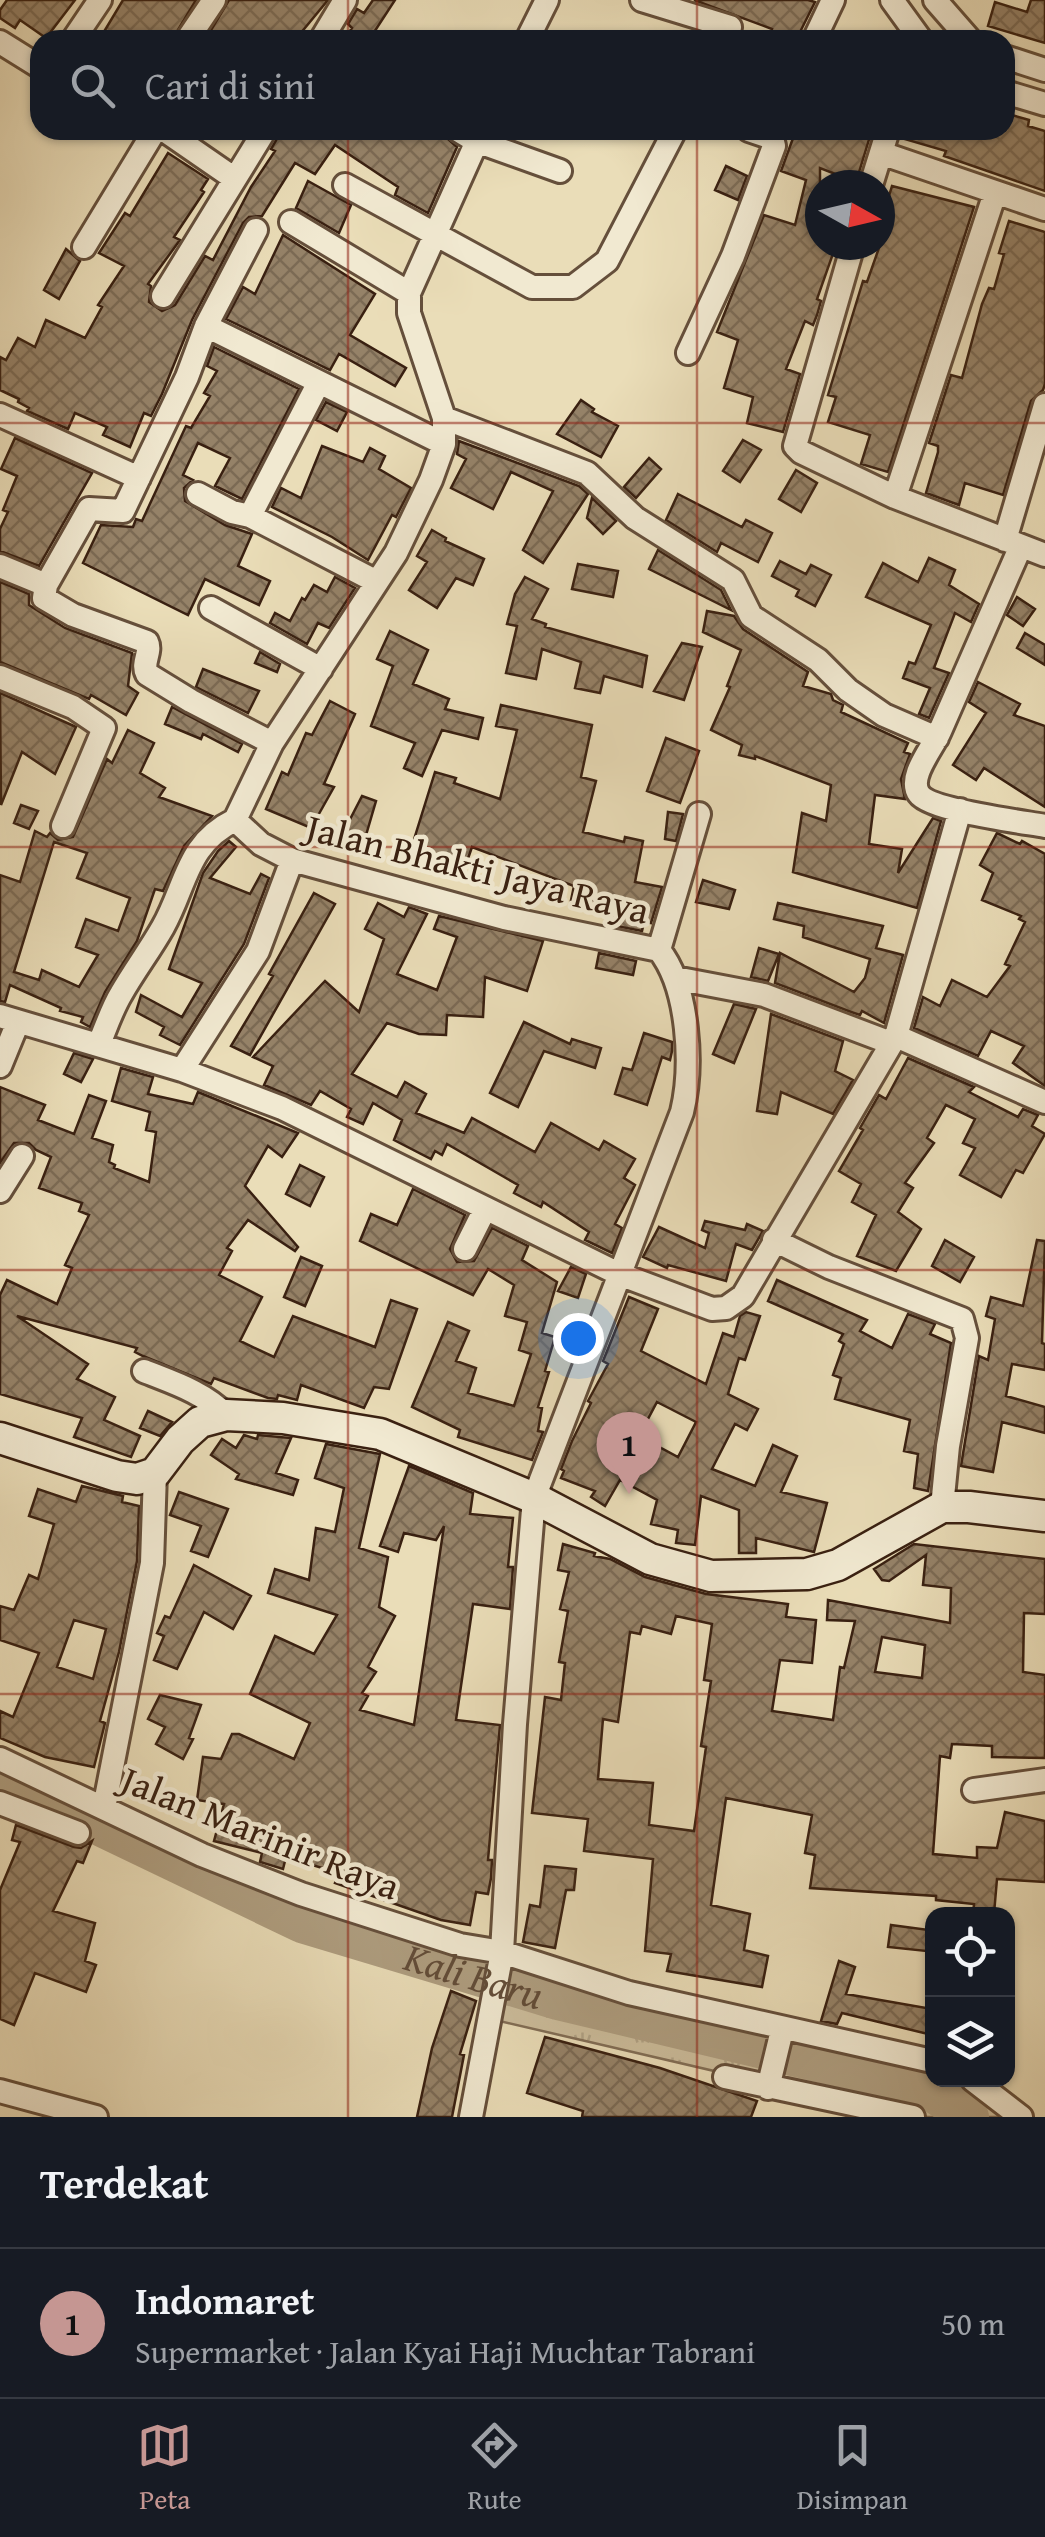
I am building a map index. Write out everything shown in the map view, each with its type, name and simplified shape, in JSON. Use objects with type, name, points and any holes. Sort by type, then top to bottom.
[{"type":"street","points":[[80,30],[100,0]]},
{"type":"street","points":[[194,30],[214,0]]},
{"type":"street","points":[[327,30],[345,0]]},
{"type":"street","points":[[532,30],[547,0]]},
{"type":"street","points":[[642,0],[730,27]]},
{"type":"street","points":[[819,30],[833,0]]},
{"type":"street","points":[[892,0],[913,30]]},
{"type":"street","points":[[935,0],[960,30]]},
{"type":"street","points":[[962,0],[962,30]]},
{"type":"street","points":[[0,42],[30,61]]},
{"type":"street","points":[[1015,60],[1045,70]]},
{"type":"street","points":[[1015,95],[1045,104]]},
{"type":"street","points":[[84,247],[148,140]]},
{"type":"street","points":[[178,140],[235,180]]},
{"type":"street","points":[[163,296],[259,140]]},
{"type":"street","points":[[98,1044],[120,995],[166,923],[182,877],[216,829],[236,820],[272,743],[377,582],[424,494],[444,444],[444,418],[409,314],[409,293],[470,140]]},
{"type":"street","points":[[486,140],[560,171]]},
{"type":"street","points":[[345,185],[532,287],[573,287],[607,261],[670,140]]},
{"type":"street","points":[[688,352],[733,256],[774,146],[772,140]]},
{"type":"street","points":[[875,170],[884,141],[995,193],[1045,209]]},
{"type":"street","points":[[894,497],[995,193]]},
{"type":"street","points":[[291,222],[409,293]]},
{"type":"street","points":[[256,230],[206,326],[187,377],[121,513],[88,509],[46,586],[46,601],[146,642],[147,674],[272,743]]},
{"type":"street","points":[[849,260],[795,446],[894,497],[1045,555]]},
{"type":"street","points":[[206,326],[444,444]]},
{"type":"street","points":[[250,516],[319,382]]},
{"type":"street","points":[[1045,405],[1012,544],[937,738],[916,776],[917,792],[924,799],[1045,826]]},
{"type":"street","points":[[0,415],[140,478]]},
{"type":"street","points":[[444,418],[586,473],[634,518],[734,580],[751,616],[818,660],[848,690],[884,715],[937,738]]},
{"type":"street","points":[[198,494],[232,512],[250,516],[377,582]]},
{"type":"street","points":[[0,566],[46,586]]},
{"type":"street","points":[[211,608],[321,669]]},
{"type":"street","points":[[0,677],[73,707],[104,728],[64,826]]},
{"type":"street","points":[[0,1066],[9,1019],[182,1070],[282,1108],[619,1274],[712,1309],[726,1308],[743,1296],[893,1040],[934,910],[960,810]]},
{"type":"street","points":[[660,950],[699,814]]},
{"type":"street","name":"Jalan Bhakti Jaya Raya","points":[[236,820],[261,844],[292,860],[504,918],[660,950],[681,998],[688,1088],[682,1112],[534,1498],[501,1961],[471,2117]]},
{"type":"street","points":[[182,1070],[258,951],[292,860]]},
{"type":"street","points":[[675,978],[764,995],[893,1040],[1045,1102]]},
{"type":"street","points":[[0,1190],[22,1156]]},
{"type":"street","points":[[464,1250],[485,1208]]},
{"type":"street","points":[[774,1240],[829,1267],[962,1319],[967,1338],[942,1507]]},
{"type":"street","points":[[144,1371],[210,1400],[226,1415]]},
{"type":"street","points":[[0,1438],[137,1479],[155,1473],[180,1440],[200,1422],[226,1415],[283,1418],[380,1434],[534,1498],[650,1559],[711,1576],[807,1574],[838,1565],[942,1507],[1045,1516]]},
{"type":"street","points":[[104,1808],[152,1563],[155,1473]]},
{"type":"street","name":"Jalan Marinir Raya","points":[[0,1759],[202,1856],[301,1894],[501,1961],[781,2035],[925,2060]]},
{"type":"street","points":[[974,1790],[1045,1780]]},
{"type":"street","points":[[0,1803],[78,1833]]},
{"type":"street","points":[[770,2081],[781,2035]]},
{"type":"street","points":[[725,2077],[770,2081],[899,2115]]},
{"type":"street","points":[[981,2087],[1014,2115]]},
{"type":"street","points":[[0,2091],[70,2114],[96,2117]]},
{"type":"green space","points":[[502,1952],[925,2059],[925,2087],[982,2087],[1021,2117],[927,2117],[893,2105],[770,2084],[491,2019]]},
{"type":"building","points":[[7,0],[75,0],[52,30],[34,30],[20,20],[15,28],[0,18]]},
{"type":"building","points":[[123,0],[196,0],[178,30],[105,30]]},
{"type":"building","points":[[229,0],[328,0],[303,30],[211,30]]},
{"type":"building","points":[[373,0],[395,0],[376,30],[351,30],[348,24],[357,9],[364,13]]},
{"type":"building","points":[[694,0],[815,2],[801,30],[772,29]]},
{"type":"building","points":[[1031,0],[1045,0],[1045,43],[1015,34],[1015,30],[988,26],[995,2],[1027,12]]},
{"type":"building","points":[[1015,116],[1029,120],[1028,126],[1045,131],[1045,191],[944,156],[946,151],[908,140],[1015,140]]},
{"type":"building","points":[[276,140],[449,140],[457,147],[428,213],[395,195],[398,187],[335,145],[315,174],[295,163],[262,216],[249,217],[243,223],[192,320],[151,416],[144,413],[130,447],[103,435],[107,427],[75,413],[68,429],[27,411],[29,408],[19,399],[0,390],[0,357],[6,360],[18,338],[35,347],[46,320],[85,338],[102,307],[98,305],[124,266],[99,253],[125,213],[130,216],[168,153],[208,179],[201,190],[204,192],[174,237],[180,240],[148,284],[149,302],[162,311],[175,305],[205,256],[213,260],[251,187],[275,151],[271,149]]},
{"type":"building","points":[[792,140],[869,140],[860,170],[805,170],[805,180],[781,171]]},
{"type":"building","points":[[726,166],[747,176],[738,200],[715,190]]},
{"type":"building","points":[[308,181],[351,205],[339,233],[296,208]]},
{"type":"building","points":[[805,184],[805,260],[831,260],[813,325],[805,321],[786,369],[800,374],[783,432],[747,423],[753,397],[724,388],[738,340],[717,332],[764,215],[795,225]]},
{"type":"building","points":[[895,187],[974,207],[888,472],[861,464],[870,435],[828,422],[836,397],[828,395],[863,281],[867,282],[875,260],[895,260]]},
{"type":"building","points":[[1009,221],[1045,232],[1045,384],[1031,401],[1003,495],[965,483],[959,505],[926,493],[938,452],[938,446],[929,443],[951,375],[962,378],[982,304],[989,288],[994,289]]},
{"type":"building","points":[[283,235],[375,294],[350,335],[406,368],[395,386],[339,354],[330,370],[226,319],[243,287],[255,294]]},
{"type":"building","points":[[66,249],[80,261],[59,299],[44,290]]},
{"type":"building","points":[[214,347],[299,389],[242,499],[215,486],[230,458],[198,443],[183,475],[193,480],[184,488],[185,501],[225,525],[252,534],[238,566],[270,581],[259,605],[205,579],[188,615],[83,563],[101,525],[133,527],[136,519],[142,521],[186,426],[191,428],[210,396],[204,393],[217,371],[207,366]]},
{"type":"building","points":[[581,400],[594,409],[592,412],[618,426],[601,457],[557,434]]},
{"type":"building","points":[[326,402],[347,412],[337,431],[316,420]]},
{"type":"building","points":[[15,438],[92,473],[39,566],[0,551],[0,529],[8,512],[3,510],[17,476],[1,469]]},
{"type":"building","points":[[743,440],[761,450],[740,482],[723,471]]},
{"type":"building","points":[[459,441],[579,486],[588,494],[543,563],[523,550],[553,491],[511,472],[493,509],[451,488],[466,459],[457,454]]},
{"type":"building","points":[[322,446],[363,462],[370,448],[385,456],[379,469],[411,488],[368,560],[272,507],[281,488],[301,498]]},
{"type":"building","points":[[649,458],[661,469],[636,498],[624,487]]},
{"type":"building","points":[[796,470],[817,483],[801,512],[779,499]]},
{"type":"building","points":[[678,494],[742,527],[746,520],[772,533],[758,562],[721,543],[717,552],[666,520]]},
{"type":"building","points":[[592,498],[616,521],[603,534],[587,518]]},
{"type":"building","points":[[432,530],[445,541],[484,559],[473,585],[456,578],[437,608],[409,590],[427,562],[417,556]]},
{"type":"building","points":[[658,550],[721,590],[731,610],[649,569]]},
{"type":"building","points":[[929,558],[955,570],[949,585],[979,604],[971,622],[955,613],[934,668],[949,673],[929,718],[919,714],[930,688],[903,678],[909,662],[915,664],[931,625],[866,597],[883,563],[918,582]]},
{"type":"building","points":[[780,561],[806,574],[811,565],[831,575],[815,606],[796,596],[799,590],[772,576]]},
{"type":"building","points":[[578,564],[618,571],[613,597],[572,589]]},
{"type":"building","points":[[335,577],[355,588],[329,628],[318,623],[307,644],[270,623],[275,613],[290,621],[314,585],[327,592]]},
{"type":"building","points":[[525,577],[548,589],[532,619],[546,624],[545,627],[647,656],[642,687],[604,676],[600,693],[575,688],[581,662],[542,649],[536,679],[506,673],[517,626],[507,624],[515,594]]},
{"type":"building","points":[[0,582],[29,594],[29,605],[65,628],[132,653],[128,686],[138,693],[126,715],[91,695],[89,699],[0,662]]},
{"type":"building","points":[[1017,597],[1035,609],[1023,626],[1007,615]]},
{"type":"building","points":[[707,611],[734,616],[743,629],[808,672],[803,686],[831,694],[833,700],[843,705],[841,712],[908,743],[904,752],[910,754],[901,779],[905,799],[875,795],[869,844],[902,849],[898,873],[933,818],[941,821],[917,908],[793,872],[802,813],[826,821],[831,785],[755,756],[739,755],[742,745],[711,730],[741,650],[703,632]]},
{"type":"building","points":[[390,631],[428,650],[413,684],[449,699],[445,709],[483,718],[478,739],[442,730],[422,776],[404,768],[415,743],[371,726],[393,666],[377,659]]},
{"type":"building","points":[[1025,633],[1045,645],[1045,665],[1017,648]]},
{"type":"building","points":[[682,643],[702,647],[684,700],[654,691]]},
{"type":"building","points":[[260,652],[280,664],[277,672],[255,663]]},
{"type":"building","points":[[203,669],[259,691],[248,713],[196,687]]},
{"type":"building","points":[[978,682],[1020,704],[1014,715],[1045,726],[1045,807],[984,768],[976,780],[953,765],[986,713],[969,702]]},
{"type":"building","points":[[0,693],[76,727],[55,774],[22,752],[1,805]]},
{"type":"building","points":[[330,701],[355,714],[324,784],[334,787],[311,828],[266,809],[282,772],[288,775],[306,733],[312,735]]},
{"type":"building","points":[[501,705],[592,725],[581,777],[596,781],[583,832],[624,842],[625,837],[643,841],[635,882],[662,887],[651,923],[644,922],[642,931],[606,924],[608,913],[570,905],[574,886],[472,847],[462,876],[429,864],[428,869],[407,862],[435,772],[500,799],[517,730],[496,726]]},
{"type":"building","points":[[172,707],[242,744],[238,752],[203,734],[201,739],[165,724]]},
{"type":"building","points":[[128,730],[154,743],[140,773],[165,788],[159,797],[212,816],[184,846],[163,891],[155,889],[137,941],[105,992],[90,1027],[81,1022],[83,1017],[60,1011],[61,1008],[10,985],[5,1002],[0,1001],[0,875],[20,882],[35,831],[47,837],[50,833],[58,840],[73,837],[107,759],[112,763]],"holes":[[[54,842],[87,853],[77,878],[130,898],[118,931],[86,919],[76,947],[98,955],[79,987],[42,970],[39,980],[14,972]]]},
{"type":"building","points":[[666,738],[699,751],[680,803],[647,791]]},
{"type":"building","points":[[362,796],[376,801],[364,842],[342,835]]},
{"type":"building","points":[[21,805],[38,811],[29,829],[14,823]]},
{"type":"building","points":[[668,812],[683,814],[676,841],[665,839]]},
{"type":"building","points":[[997,833],[1045,854],[1045,1086],[1013,1063],[1024,1046],[991,1031],[978,1056],[914,1028],[923,997],[940,1006],[952,980],[987,997],[1010,966],[1005,964],[1025,922],[1019,919],[1021,916],[982,900],[993,873],[980,865]]},
{"type":"building","points":[[229,841],[236,847],[210,878],[250,894],[261,874],[269,878],[244,944],[180,1045],[160,1035],[164,1027],[136,1012],[141,995],[182,1017],[202,983],[169,969],[203,873]]},
{"type":"building","points":[[703,880],[735,890],[729,909],[696,902]]},
{"type":"building","points":[[314,893],[335,904],[250,1055],[231,1046],[273,976],[269,974]]},
{"type":"building","points":[[378,903],[404,917],[409,907],[427,914],[397,974],[437,990],[457,937],[434,929],[439,916],[543,941],[527,991],[485,977],[483,1017],[447,1015],[446,1035],[419,1034],[387,1023],[352,1074],[397,1097],[405,1082],[426,1094],[416,1113],[464,1133],[472,1118],[535,1152],[551,1123],[599,1150],[604,1141],[635,1159],[624,1178],[635,1185],[615,1224],[622,1228],[612,1253],[585,1240],[589,1232],[543,1202],[541,1207],[514,1193],[518,1185],[447,1144],[442,1155],[435,1151],[431,1159],[394,1140],[402,1120],[373,1103],[363,1124],[347,1117],[351,1109],[320,1091],[311,1105],[264,1085],[273,1066],[253,1057],[325,981],[359,1012],[384,939],[365,929]]},
{"type":"building","points":[[778,903],[883,926],[876,948],[903,955],[884,1023],[862,1011],[860,1015],[775,983],[780,953],[854,992],[865,978],[870,959],[803,937],[804,926],[774,919]]},
{"type":"building","points":[[759,948],[779,954],[768,981],[751,977]]},
{"type":"building","points":[[599,953],[636,961],[633,975],[596,968]]},
{"type":"building","points":[[734,1004],[756,1009],[734,1063],[713,1054]]},
{"type":"building","points":[[771,1014],[843,1041],[835,1071],[853,1080],[833,1114],[781,1092],[777,1114],[757,1111]]},
{"type":"building","points":[[524,1022],[570,1044],[572,1039],[601,1048],[595,1068],[544,1051],[518,1107],[490,1093]]},
{"type":"building","points":[[644,1033],[672,1042],[670,1060],[662,1057],[647,1105],[615,1094],[623,1068],[632,1070]]},
{"type":"building","points":[[74,1053],[93,1059],[81,1082],[64,1074]]},
{"type":"building","points":[[908,1058],[974,1087],[969,1092],[1018,1117],[1023,1109],[1038,1115],[1032,1126],[1045,1134],[1023,1173],[1016,1170],[1001,1197],[960,1175],[975,1148],[963,1143],[975,1119],[946,1105],[927,1138],[934,1143],[905,1183],[913,1188],[898,1212],[921,1229],[896,1271],[857,1256],[876,1215],[852,1202],[861,1184],[839,1171],[879,1095],[886,1099]]},
{"type":"building","points":[[121,1068],[153,1077],[148,1094],[193,1104],[198,1092],[298,1133],[282,1157],[268,1146],[245,1186],[298,1247],[295,1251],[248,1220],[227,1248],[232,1251],[219,1275],[262,1297],[240,1341],[274,1357],[293,1316],[375,1347],[391,1300],[417,1309],[389,1389],[374,1387],[364,1408],[301,1385],[297,1400],[278,1395],[277,1399],[268,1398],[214,1378],[211,1384],[143,1356],[135,1352],[137,1348],[17,1316],[88,1364],[77,1379],[115,1397],[104,1420],[140,1436],[131,1457],[74,1437],[82,1418],[0,1394],[0,1295],[7,1280],[57,1304],[72,1268],[65,1265],[89,1215],[79,1211],[82,1203],[39,1188],[51,1157],[29,1143],[14,1143],[0,1163],[0,1087],[45,1105],[38,1120],[74,1134],[89,1095],[106,1101],[92,1138],[113,1145],[109,1162],[114,1168],[149,1182],[156,1132],[146,1130],[150,1112],[112,1101]]},
{"type":"building","points":[[300,1165],[324,1177],[310,1206],[286,1194]]},
{"type":"building","points":[[413,1189],[465,1215],[450,1249],[457,1262],[474,1261],[492,1228],[528,1246],[522,1260],[557,1282],[542,1333],[555,1337],[538,1407],[542,1408],[538,1431],[543,1432],[532,1460],[458,1437],[460,1430],[412,1407],[448,1322],[469,1331],[456,1361],[476,1368],[468,1393],[514,1406],[531,1354],[519,1350],[527,1322],[505,1316],[514,1285],[488,1269],[473,1295],[360,1241],[371,1214],[397,1225]]},
{"type":"building","points":[[705,1221],[745,1230],[747,1224],[763,1231],[752,1250],[736,1244],[726,1281],[668,1265],[667,1268],[643,1257],[659,1227],[705,1248],[709,1233],[702,1230]]},
{"type":"building","points":[[945,1240],[974,1257],[960,1282],[932,1266]]},
{"type":"building","points":[[1037,1240],[1045,1241],[1045,1370],[1012,1364],[1006,1396],[1045,1407],[1045,1433],[1002,1422],[993,1472],[961,1466],[979,1356],[988,1360],[995,1319],[986,1316],[991,1297],[1023,1306]]},
{"type":"building","points":[[301,1257],[322,1266],[305,1306],[284,1297]]},
{"type":"building","points":[[571,1267],[586,1274],[578,1298],[558,1291]]},
{"type":"building","points":[[777,1280],[867,1320],[860,1331],[892,1348],[908,1314],[935,1324],[930,1334],[951,1343],[928,1491],[914,1488],[918,1454],[904,1451],[910,1420],[835,1399],[841,1378],[833,1375],[844,1344],[839,1341],[843,1334],[768,1301]]},
{"type":"building","points":[[629,1297],[658,1309],[641,1351],[706,1384],[723,1333],[734,1337],[740,1316],[746,1312],[760,1316],[745,1360],[739,1358],[728,1394],[758,1409],[747,1430],[735,1424],[712,1469],[755,1486],[773,1445],[797,1456],[781,1492],[827,1503],[814,1552],[756,1538],[756,1553],[739,1553],[739,1510],[701,1496],[695,1545],[676,1543],[678,1530],[651,1524],[657,1500],[620,1480],[605,1506],[591,1497],[595,1491],[561,1478],[572,1441],[591,1403],[588,1401],[608,1364],[603,1361]],"holes":[[[657,1402],[696,1422],[678,1457],[639,1436]]]},
{"type":"building","points":[[148,1411],[172,1422],[160,1436],[140,1428]]},
{"type":"building","points":[[244,1435],[257,1439],[258,1435],[291,1438],[276,1473],[298,1480],[293,1495],[236,1479],[239,1474],[211,1455],[222,1439],[236,1448]]},
{"type":"building","points":[[326,1444],[380,1454],[359,1548],[388,1557],[379,1607],[395,1616],[368,1667],[376,1672],[362,1693],[368,1696],[360,1710],[414,1725],[444,1526],[436,1540],[404,1533],[398,1552],[380,1546],[409,1466],[473,1493],[470,1514],[513,1518],[508,1567],[513,1567],[510,1609],[473,1604],[456,1720],[500,1725],[488,1860],[492,1860],[491,1878],[488,1894],[476,1892],[470,1925],[441,1920],[335,1883],[339,1873],[286,1857],[283,1869],[260,1862],[262,1853],[214,1841],[224,1804],[197,1800],[203,1757],[221,1759],[232,1734],[294,1759],[310,1723],[250,1694],[275,1636],[314,1654],[337,1615],[268,1593],[275,1569],[309,1580],[316,1528],[335,1532],[344,1488],[315,1478]]},
{"type":"building","points":[[82,1486],[123,1496],[122,1502],[139,1506],[137,1561],[100,1721],[105,1723],[94,1767],[45,1757],[0,1738],[0,1711],[13,1717],[39,1653],[0,1640],[0,1606],[14,1610],[29,1575],[38,1579],[54,1524],[29,1516],[38,1489],[76,1502]],"holes":[[[74,1620],[106,1629],[93,1679],[57,1667]]]},
{"type":"building","points":[[179,1492],[228,1509],[208,1557],[191,1551],[201,1526],[170,1515]]},
{"type":"building","points":[[563,1544],[610,1559],[645,1577],[706,1594],[788,1604],[786,1617],[816,1620],[812,1663],[780,1660],[772,1711],[833,1720],[840,1667],[844,1668],[855,1621],[827,1620],[828,1600],[950,1623],[951,1588],[923,1585],[926,1555],[889,1581],[882,1580],[874,1569],[914,1544],[1045,1559],[1045,1614],[1024,1613],[1023,1672],[1045,1675],[1045,1758],[992,1757],[992,1746],[952,1744],[950,1758],[940,1756],[933,1854],[977,1858],[977,1847],[997,1848],[1005,1812],[1045,1821],[1045,1882],[997,1879],[995,1907],[936,1900],[936,1896],[810,1888],[815,1855],[805,1853],[812,1815],[726,1798],[711,1905],[750,1914],[744,1950],[768,1956],[762,1987],[667,1971],[671,1954],[645,1951],[653,1859],[584,1851],[588,1819],[532,1813],[545,1697],[561,1700],[565,1663],[559,1662],[568,1611],[560,1609],[569,1572],[558,1570]],"holes":[[[676,1616],[712,1624],[704,1680],[711,1681],[701,1746],[706,1747],[694,1831],[649,1825],[653,1783],[598,1779],[603,1719],[618,1722],[630,1632],[640,1634],[642,1626],[671,1634]],[[882,1637],[925,1645],[922,1678],[875,1672]]]},
{"type":"building","points":[[194,1565],[251,1596],[233,1629],[204,1612],[177,1669],[154,1660],[164,1636],[157,1633],[165,1616],[170,1618]]},
{"type":"building","points":[[160,1695],[201,1705],[189,1738],[193,1739],[183,1759],[156,1744],[165,1727],[148,1719]]},
{"type":"building","points":[[16,1825],[74,1847],[81,1848],[92,1841],[83,1863],[77,1861],[53,1911],[95,1923],[85,1961],[96,1965],[86,1992],[35,1973],[14,2025],[0,2019],[0,1890],[20,1842],[12,1840]]},
{"type":"building","points":[[545,1866],[576,1869],[574,1890],[566,1890],[555,1948],[523,1942],[530,1905],[540,1907]]},
{"type":"building","points":[[891,1925],[925,1929],[925,1951],[888,1947]]},
{"type":"building","points":[[839,1961],[855,1967],[846,1994],[925,2008],[925,2033],[842,2013],[837,2024],[821,2021]]},
{"type":"building","points":[[451,1991],[476,2001],[460,2054],[464,2055],[452,2117],[417,2117],[432,2048]]},
{"type":"building","points":[[545,2037],[660,2068],[757,2101],[751,2117],[582,2117],[583,2111],[527,2093]]},
{"type":"waterway","name":"Kali Baru","points":[[0,1778],[302,1923],[558,2000],[927,2088],[969,2117]]},
{"type":"place","name":"Indomaret","points":[[629,1494]]}]
